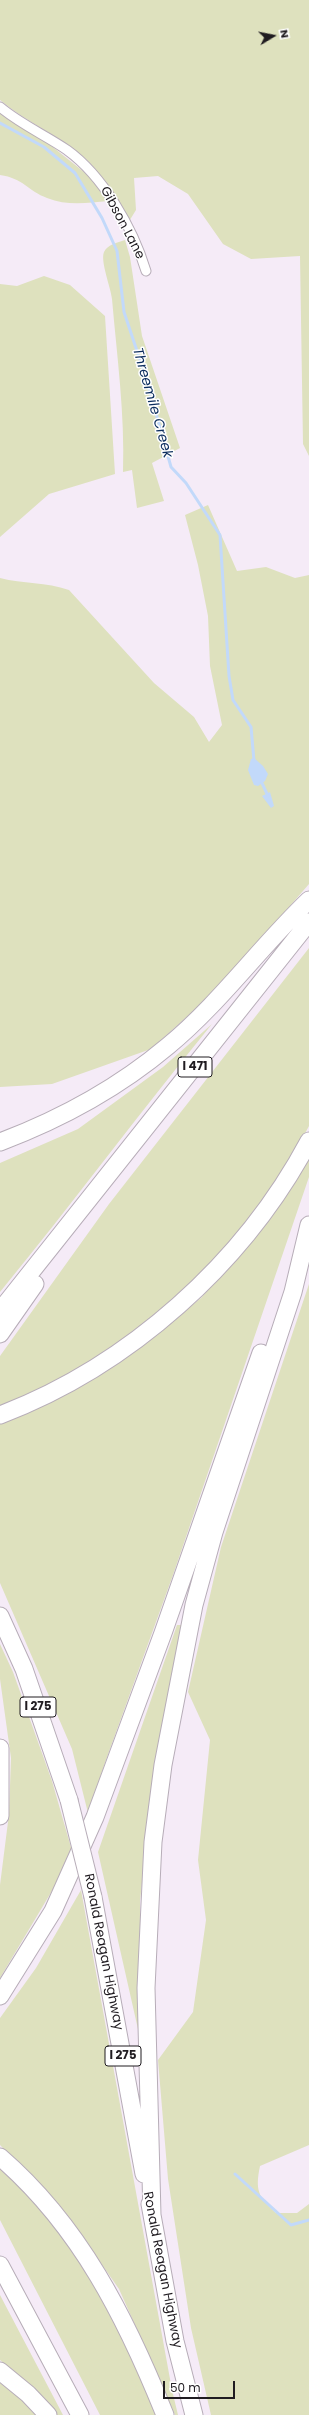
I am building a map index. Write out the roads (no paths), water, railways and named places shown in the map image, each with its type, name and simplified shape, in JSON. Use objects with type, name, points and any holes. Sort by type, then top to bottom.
[{"type":"highway","points":[[0,1142],[46,1124],[85,1104],[125,1080],[169,1046],[207,1009],[309,900]]},
{"type":"highway","name":"I 471","points":[[81,1211],[309,922]]},
{"type":"highway","points":[[0,1415],[68,1384],[114,1355],[143,1334],[189,1295],[227,1257],[258,1218],[288,1176],[309,1141]]},
{"type":"highway","points":[[0,1311],[81,1211]]},
{"type":"highway","points":[[0,1334],[57,1254],[81,1211]]},
{"type":"highway","points":[[152,2215],[146,1988],[153,1842],[163,1765],[194,1605],[214,1532],[293,1292],[302,1248],[309,1225]]},
{"type":"highway","points":[[0,1996],[53,1911],[96,1817],[163,1633],[284,1285],[302,1248]]},
{"type":"highway","name":"Ronald Reagan Highway","points":[[0,1616],[24,1669],[69,1800],[93,1897],[175,2341],[194,2415]]},
{"type":"highway","points":[[0,1748],[0,1816]]},
{"type":"highway","points":[[0,2157],[45,2202],[85,2253],[127,2326],[165,2415]]},
{"type":"highway","points":[[0,2265],[80,2415]]},
{"type":"highway","points":[[0,2371],[28,2394],[48,2415]]},
{"type":"street","name":"Gibson Lane","points":[[0,107],[66,150],[92,172],[110,195],[142,258],[146,270]]},
{"type":"water","points":[[254,758],[263,766],[268,774],[265,781],[258,786],[254,785],[248,770],[251,759]]},
{"type":"water","points":[[270,792],[274,806],[271,808],[262,796]]},
{"type":"waterway","name":"Threemile Creek","points":[[0,123],[44,147],[75,173],[102,218],[117,251],[124,312],[147,381],[171,467],[186,483],[220,535],[229,676],[233,700],[251,727],[254,761]]},
{"type":"waterway","name":"Threemile Creek","points":[[261,781],[268,796]]},
{"type":"waterway","name":"Threemile Creek","points":[[235,2174],[291,2225],[309,2220]]}]
